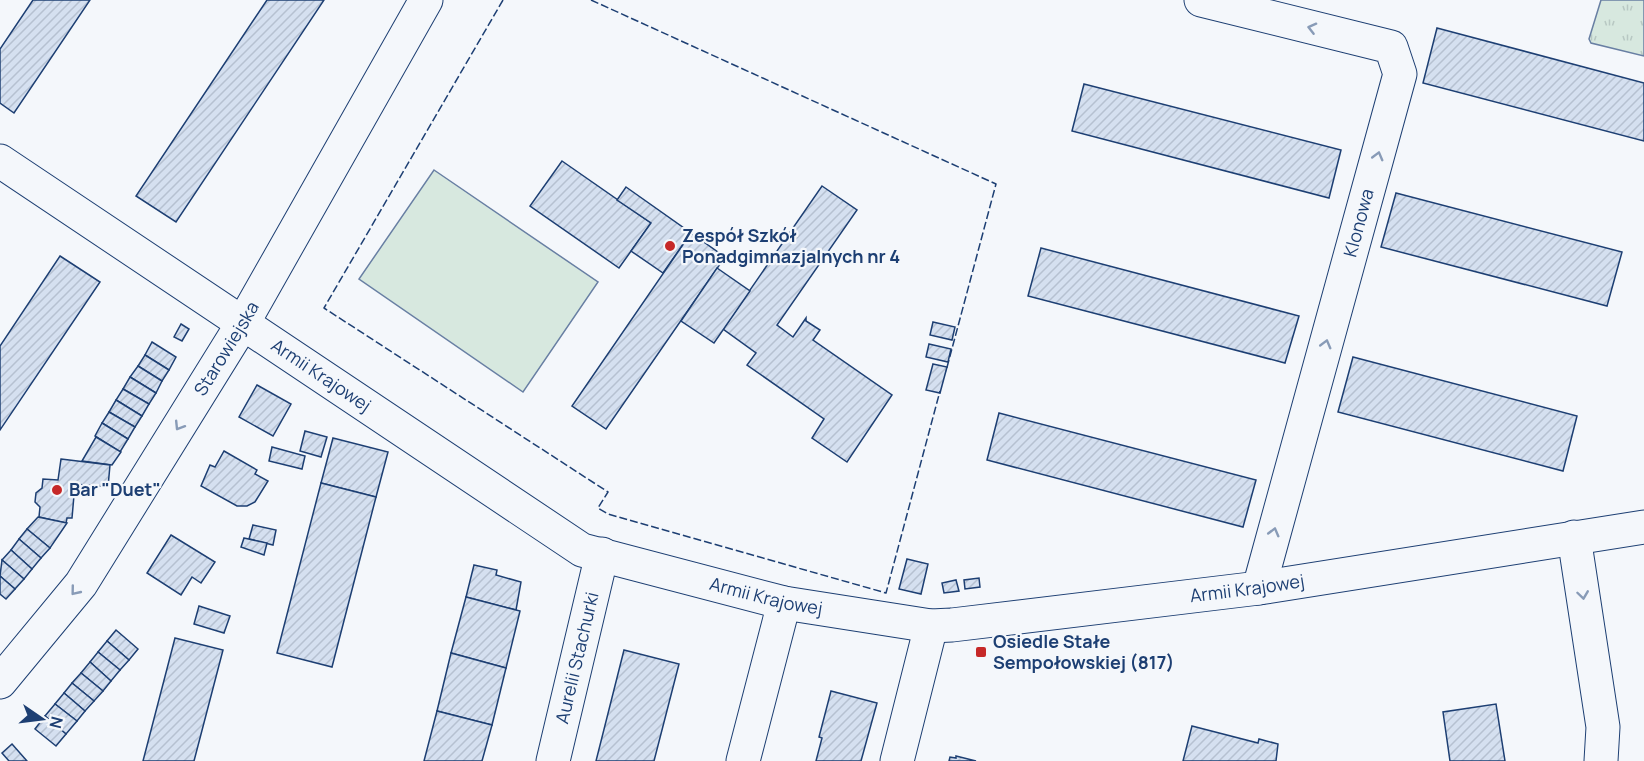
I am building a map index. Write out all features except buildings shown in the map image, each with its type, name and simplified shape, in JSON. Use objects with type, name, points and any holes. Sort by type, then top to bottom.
[{"type":"street","name":"Starowiejska","points":[[0,682],[81,584],[243,323],[426,0]]},
{"type":"street","name":"Klonowa","points":[[1201,0],[1391,47],[1400,74],[1259,588]]},
{"type":"street","name":"Armii Krajowej","points":[[0,161],[582,550],[784,603],[931,626],[1259,588],[1644,527]]},
{"type":"street","points":[[1574,537],[1603,727],[1601,761]]},
{"type":"street","name":"Aurelii Stachurki","points":[[553,761],[602,554]]},
{"type":"street","points":[[743,761],[784,603]]},
{"type":"street","points":[[897,761],[931,626]]},
{"type":"green space","points":[[1601,0],[1644,0],[1644,56],[1591,43],[1589,39]]},
{"type":"green space","points":[[434,170],[598,282],[523,392],[359,279]]},
{"type":"fence","points":[[503,0],[324,308],[608,492],[598,508],[608,514],[886,593],[940,391]]},
{"type":"fence","points":[[591,0],[996,184],[946,371]]},
{"type":"place","name":"Zespół Szkół Ponadgimnazjalnych nr 4","points":[[670,246]]},
{"type":"place","name":"Bar \"Duet\"","points":[[57,490]]},
{"type":"place","name":"Osiedle Stałe Sempołowskiej (817)","points":[[981,652]]}]
